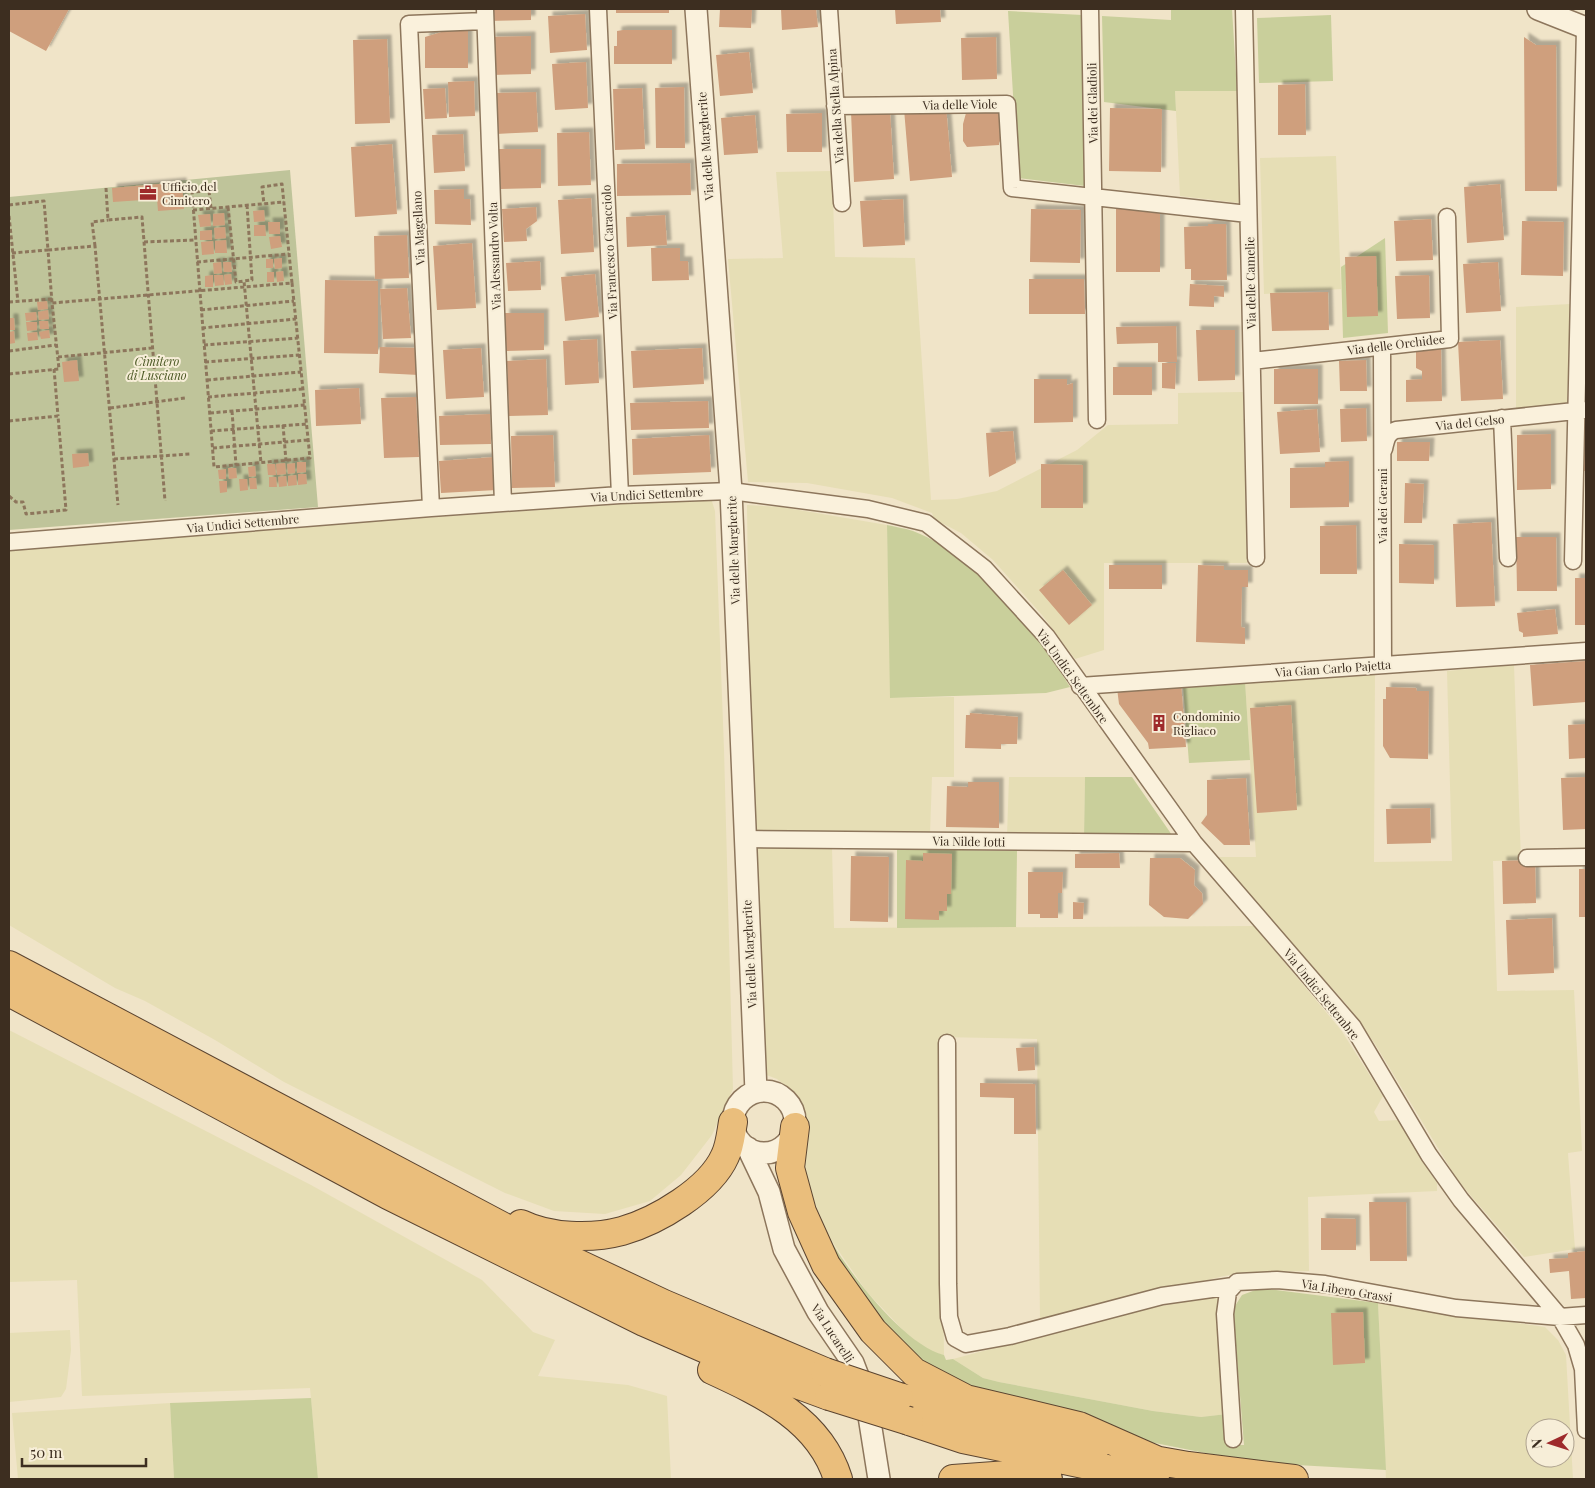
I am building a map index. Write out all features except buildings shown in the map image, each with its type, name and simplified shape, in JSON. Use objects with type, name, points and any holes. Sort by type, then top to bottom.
[{"type":"highway","points":[[9,965],[336,1140],[530,1241],[827,1384]]},
{"type":"highway","points":[[9,992],[388,1195],[644,1322],[731,1360],[827,1384],[904,1409],[964,1439],[1155,1470],[1294,1479]]},
{"type":"highway","points":[[336,1140],[382,1154],[533,1230],[583,1236],[622,1231],[670,1210],[677,1205],[704,1184],[725,1156],[733,1122]]},
{"type":"highway","points":[[795,1126],[790,1168],[802,1212],[826,1265],[873,1331],[914,1372],[966,1399],[1079,1426],[1155,1470]]},
{"type":"highway","points":[[601,1300],[627,1331],[741,1383],[783,1406],[804,1424],[821,1444],[834,1466],[838,1479]]},
{"type":"highway","points":[[953,1479],[1008,1475],[1048,1479]]},
{"type":"street","name":"Via Francesco Caracciolo","points":[[598,9],[620,494]]},
{"type":"street","name":"Via delle Margherite","points":[[696,9],[731,490],[756,1092]]},
{"type":"street","name":"Via della Stella Alpina","points":[[829,9],[842,203]]},
{"type":"street","name":"Via dei Gladioli","points":[[1090,9],[1097,420]]},
{"type":"street","name":"Via delle Camelie","points":[[1244,9],[1256,558]]},
{"type":"street","points":[[1538,9],[1586,28],[1581,410],[1573,561]]},
{"type":"street","name":"Via Alessandro Volta","points":[[485,15],[503,503]]},
{"type":"street","name":"Via Magellano","points":[[431,508],[409,24],[485,15]]},
{"type":"street","name":"Via delle Viole","points":[[835,106],[1008,104],[1012,188],[1094,197]]},
{"type":"street","points":[[1094,197],[1248,214]]},
{"type":"street","name":"Via delle Orchidee","points":[[1252,361],[1450,339],[1447,217]]},
{"type":"street","name":"Via dei Gerani","points":[[1382,347],[1383,665]]},
{"type":"street","name":"Via del Gelso","points":[[1382,456],[1387,438],[1391,432],[1396,430],[1581,410]]},
{"type":"street","points":[[1502,418],[1508,558]]},
{"type":"street","name":"Via Undici Settembre","points":[[9,542],[620,494],[731,490],[868,509],[926,523],[984,568],[1047,637],[1194,844],[1353,1027],[1429,1155],[1461,1200],[1560,1317],[1576,1345],[1582,1369],[1586,1430]]},
{"type":"street","name":"Via Gian Carlo Pajetta","points":[[1080,686],[1586,651]]},
{"type":"street","name":"Via Nilde Iotti","points":[[744,839],[1194,844]]},
{"type":"street","points":[[1527,858],[1586,856]]},
{"type":"street","name":"Via Libero Grassi","points":[[947,1043],[948,1284],[950,1317],[955,1338],[966,1344],[1010,1336],[1162,1296],[1233,1286],[1237,1282],[1277,1280],[1325,1284],[1456,1308],[1560,1317],[1586,1315]]},
{"type":"street","points":[[733,1122],[739,1103],[756,1092],[766,1091],[785,1099],[795,1116],[795,1126]]},
{"type":"street","name":"Via Lucarelli","points":[[733,1122],[735,1132],[748,1148],[769,1192],[784,1249],[818,1312],[853,1362],[866,1397],[879,1479]]},
{"type":"street","name":"Via Lucarelli","points":[[769,1192],[777,1150],[785,1144],[795,1126]]},
{"type":"street","points":[[748,1148],[757,1152],[777,1150]]},
{"type":"street","points":[[1233,1286],[1228,1292],[1225,1314],[1233,1439]]},
{"type":"path","points":[[212,208],[209,191],[192,192],[214,468],[310,458],[282,184],[262,187],[264,204]]},
{"type":"path","points":[[106,188],[108,220]]},
{"type":"path","points":[[9,204],[44,201],[59,369],[9,374]]},
{"type":"path","points":[[193,210],[284,202]]},
{"type":"path","points":[[228,207],[236,282],[252,280],[246,205]]},
{"type":"path","points":[[9,216],[18,302]]},
{"type":"path","points":[[118,504],[92,222],[142,217],[165,501]]},
{"type":"path","points":[[144,242],[195,240]]},
{"type":"path","points":[[12,253],[95,246]]},
{"type":"path","points":[[197,262],[289,254]]},
{"type":"path","points":[[244,281],[261,463]]},
{"type":"path","points":[[9,302],[100,298],[292,283]]},
{"type":"path","points":[[201,310],[294,301]]},
{"type":"path","points":[[202,328],[296,320]]},
{"type":"path","points":[[204,345],[298,338]]},
{"type":"path","points":[[9,351],[56,345]]},
{"type":"path","points":[[58,357],[152,348]]},
{"type":"path","points":[[205,362],[300,355]]},
{"type":"path","points":[[9,496],[16,502],[23,502],[26,514],[66,510],[54,369]]},
{"type":"path","points":[[207,380],[301,372]]},
{"type":"path","points":[[208,397],[303,389]]},
{"type":"path","points":[[110,408],[185,398]]},
{"type":"path","points":[[210,414],[305,405]]},
{"type":"path","points":[[232,412],[236,465]]},
{"type":"path","points":[[9,421],[58,416]]},
{"type":"path","points":[[211,430],[307,424]]},
{"type":"path","points":[[283,425],[286,461]]},
{"type":"path","points":[[213,448],[308,440]]},
{"type":"path","points":[[114,459],[191,454]]},
{"type":"shaded area","points":[[1175,91],[1237,91],[1239,203],[1180,196]]},
{"type":"shaded area","points":[[1336,156],[1341,289],[1264,294],[1260,158]]},
{"type":"shaded area","points":[[832,171],[835,257],[915,258],[931,500],[957,499],[997,491],[1077,450],[1108,425],[1178,424],[1178,393],[1243,392],[1247,563],[1104,563],[1104,650],[1075,659],[1042,615],[993,560],[961,533],[934,519],[932,513],[892,498],[807,483],[748,482],[728,259],[783,258],[776,172]]},
{"type":"shaded area","points":[[1570,304],[1567,405],[1516,411],[1516,307]]},
{"type":"shaded area","points":[[711,498],[715,511],[724,749],[733,1089],[712,1135],[681,1175],[650,1201],[605,1214],[554,1211],[505,1193],[284,1082],[215,1040],[145,1001],[115,988],[9,925],[9,547]]},
{"type":"shaded area","points":[[747,505],[781,507],[887,525],[891,698],[954,697],[954,777],[932,777],[930,834],[751,833]]},
{"type":"shaded area","points":[[1514,665],[1521,860],[1493,861],[1497,991],[1574,990],[1582,1151],[1568,1153],[1575,1249],[1524,1257],[1458,1181],[1375,1044],[1347,1005],[1216,857],[1256,857],[1245,681],[1375,673],[1374,862],[1452,861],[1447,671]]},
{"type":"shaded area","points":[[1009,777],[1085,777],[1084,837],[1007,836]]},
{"type":"shaded area","points":[[754,848],[832,848],[834,928],[1254,926],[1341,1030],[1383,1096],[1374,1112],[1379,1121],[1399,1120],[1437,1183],[1437,1191],[1308,1197],[1309,1271],[1250,1272],[1224,1276],[1040,1321],[1037,1039],[940,1037],[944,1355],[930,1352],[905,1332],[867,1292],[829,1237],[801,1170],[800,1116],[794,1098],[787,1087],[777,1079],[764,1074]]},
{"type":"shaded area","points":[[9,1030],[311,1185],[482,1280],[533,1332],[555,1340],[538,1376],[628,1385],[667,1396],[671,1479],[318,1479],[310,1388],[82,1396],[77,1280],[9,1282]]},
{"type":"shaded area","points":[[1220,1294],[1227,1414],[1201,1417],[1153,1411],[999,1382],[983,1378],[953,1359],[1123,1314]]},
{"type":"shaded area","points":[[1378,1303],[1545,1327],[1558,1340],[1566,1355],[1570,1418],[1525,1418],[1525,1468],[1572,1468],[1573,1479],[1386,1479]]},
{"type":"shaded area","points":[[70,1330],[71,1350],[66,1389],[61,1397],[9,1402],[9,1333]]},
{"type":"shaded area","points":[[170,1403],[174,1479],[18,1479],[12,1413]]},
{"type":"green space","points":[[1171,9],[1232,9],[1237,91],[1175,91],[1176,111],[1104,102],[1102,16],[1171,20]]},
{"type":"green space","points":[[1008,11],[1082,15],[1085,186],[1018,178]]},
{"type":"green space","points":[[1331,15],[1333,81],[1259,83],[1257,18]]},
{"type":"green space","name":"Cimitero di Lusciano","points":[[290,170],[318,507],[9,530],[9,197]]},
{"type":"green space","points":[[1385,238],[1388,333],[1343,338],[1341,267]]},
{"type":"green space","points":[[887,525],[913,531],[937,542],[982,576],[1022,619],[1070,687],[1046,693],[890,698]]},
{"type":"green space","points":[[1245,681],[1250,760],[1189,763],[1183,686]]},
{"type":"green space","points":[[1085,777],[1132,777],[1174,838],[1084,837]]},
{"type":"green space","points":[[897,849],[1017,851],[1016,927],[897,928]]},
{"type":"green space","points":[[806,1188],[829,1237],[863,1287],[895,1322],[912,1337],[928,1348],[944,1355],[946,1360],[953,1359],[983,1378],[999,1382],[1153,1411],[1201,1417],[1227,1414],[1230,1445],[1244,1445],[1233,1309],[1242,1295],[1261,1288],[1378,1303],[1386,1470],[1263,1463],[1200,1452],[1130,1438],[981,1396],[912,1360],[839,1272]]},
{"type":"green space","points":[[311,1398],[318,1479],[174,1479],[170,1403]]},
{"type":"place","name":"Ufficio del Cimitero","points":[[148,193]]},
{"type":"place","name":"Condominio Rigliaco","points":[[1159,723]]}]
